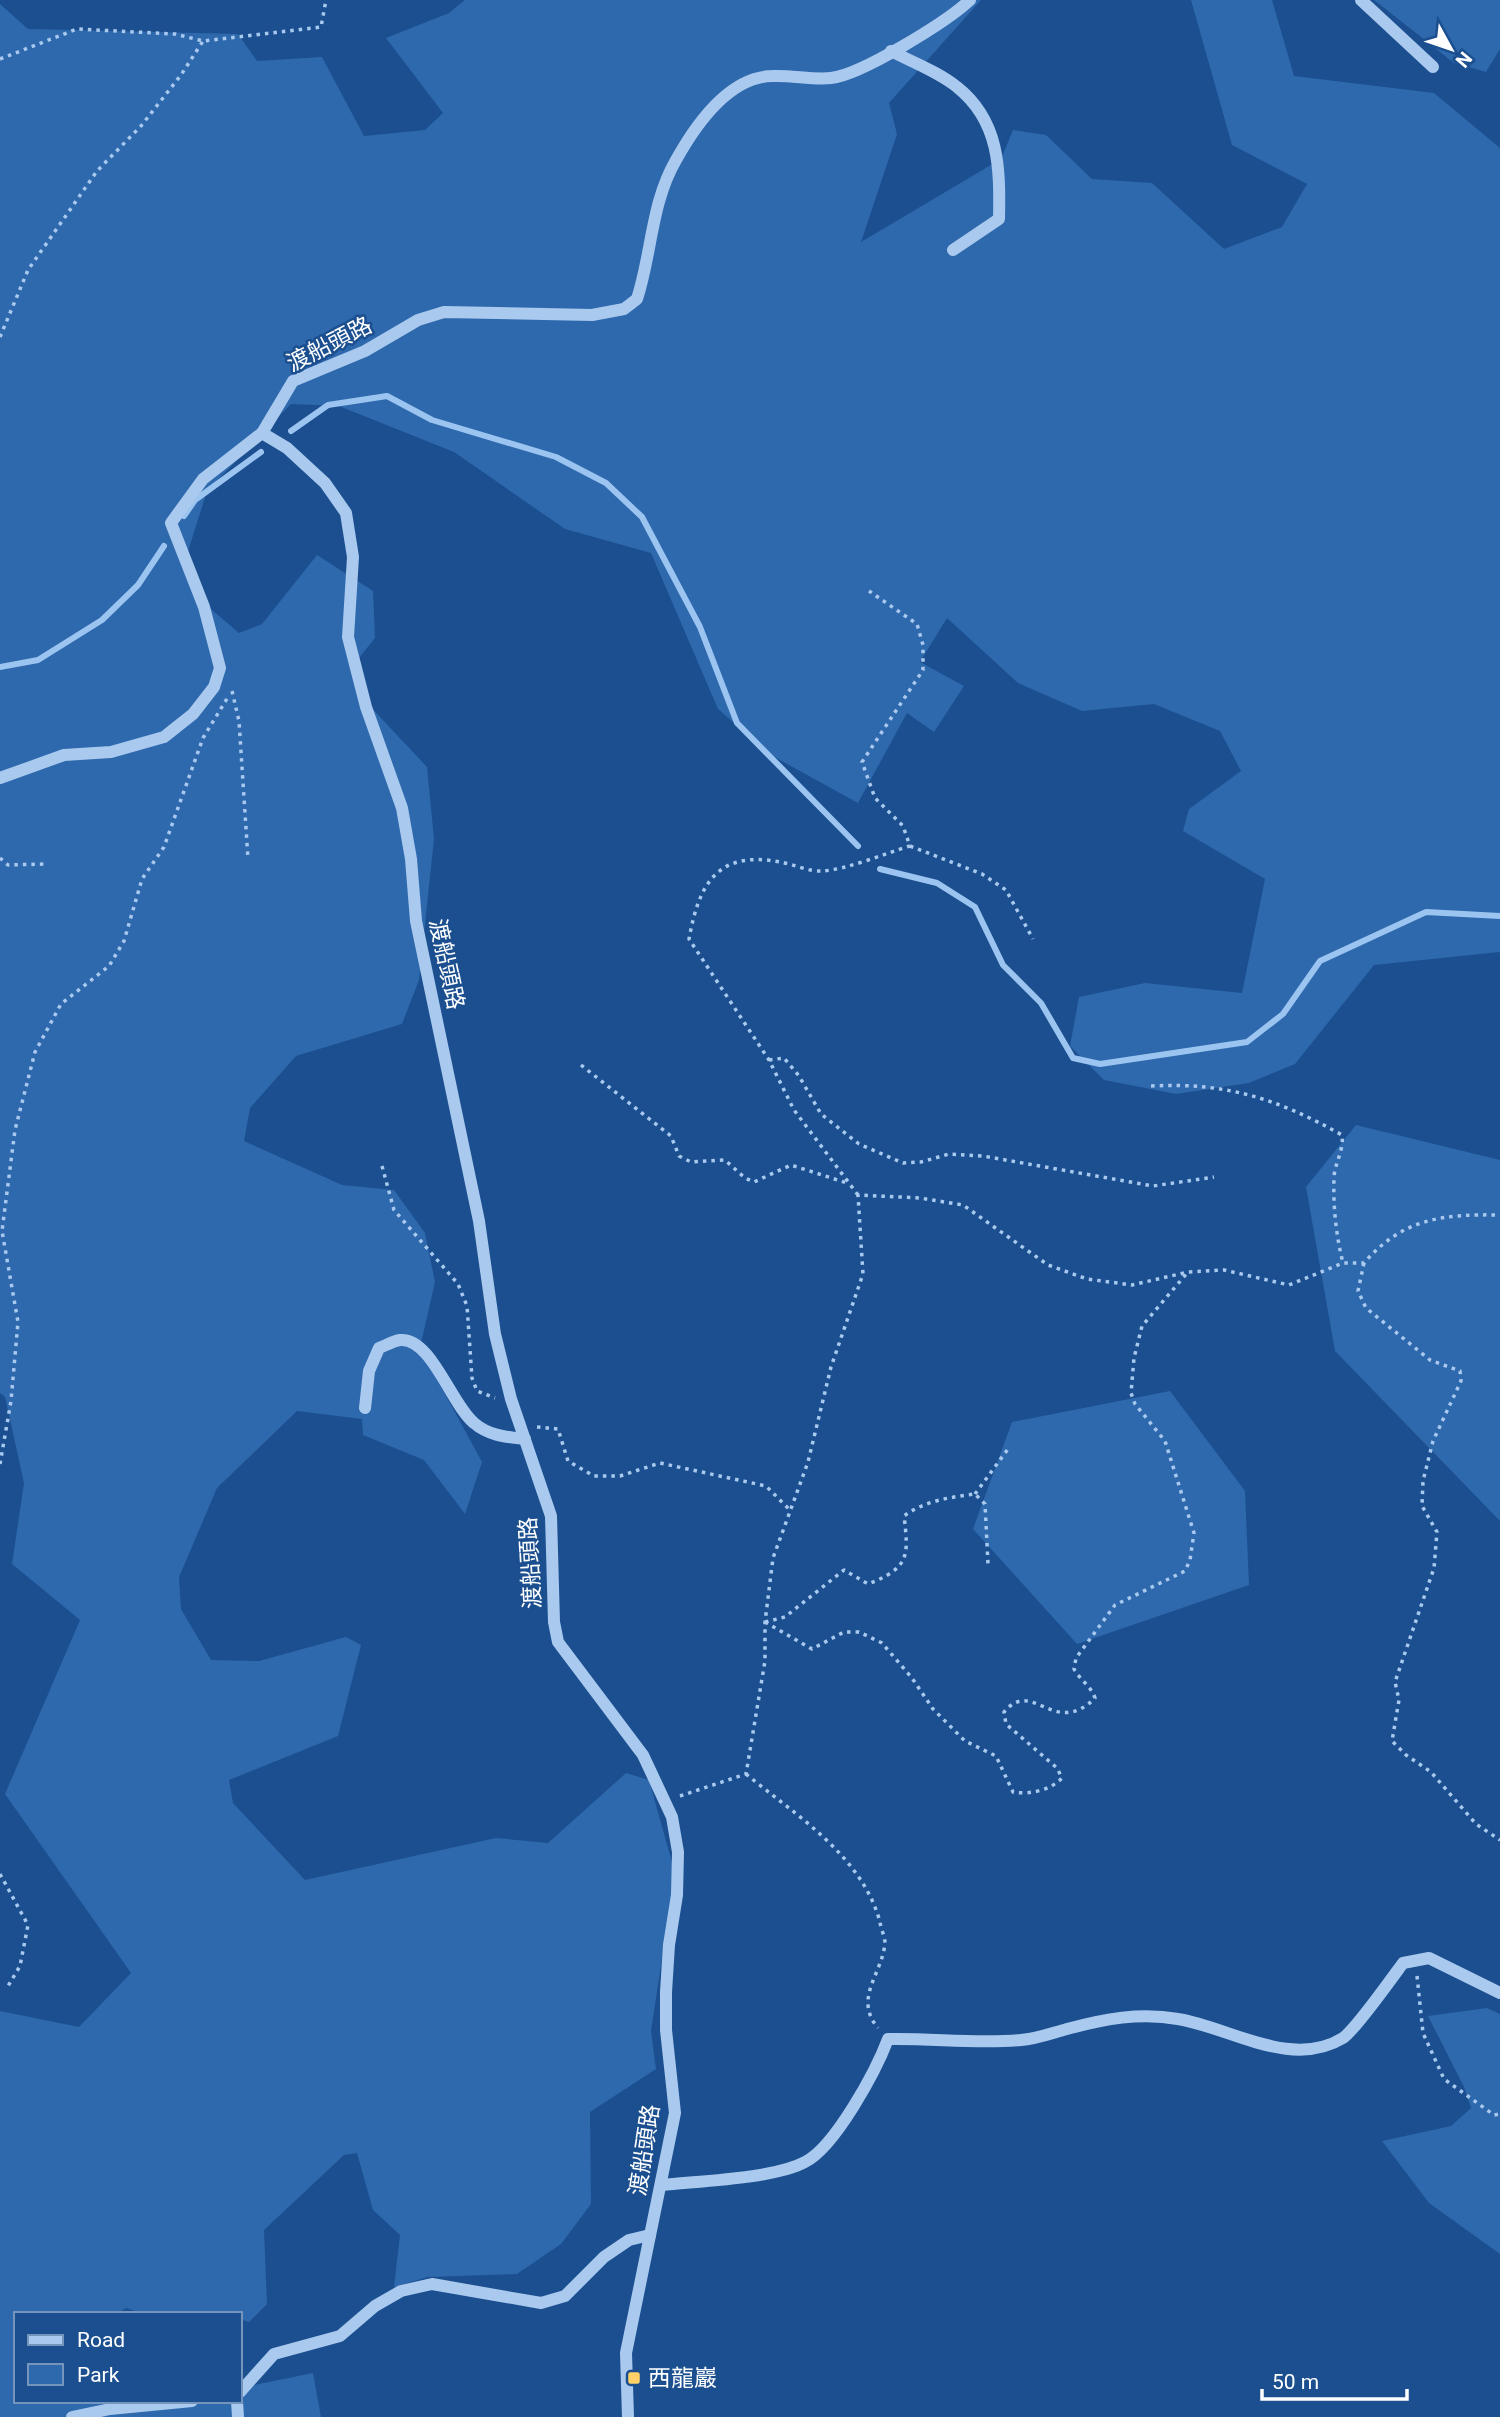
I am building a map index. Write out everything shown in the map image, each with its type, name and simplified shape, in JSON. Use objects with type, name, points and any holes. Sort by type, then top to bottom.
[{"type":"street","name":"渡船頭路","points":[[628,2417],[626,2353],[675,2113],[666,2030],[669,1945],[677,1895],[678,1852],[672,1817],[649,1767],[631,1737],[558,1642],[554,1622],[551,1516],[511,1399],[495,1334],[479,1221],[416,920],[411,859],[401,808],[366,707],[348,637],[353,557],[346,513],[326,483],[287,448],[262,433],[293,381],[365,351],[418,320],[444,312],[542,316],[592,315],[624,309],[637,299],[657,204],[675,161],[706,115],[738,85],[769,76],[832,78],[864,68],[970,0]]},
{"type":"street","points":[[1361,0],[1433,67]]},
{"type":"street","points":[[891,51],[957,86],[983,114],[1000,164],[999,219],[953,250]]},
{"type":"street","points":[[0,778],[64,755],[111,752],[164,737],[193,714],[214,687],[220,668],[204,607],[171,523],[203,478],[262,433]]},
{"type":"street","points":[[365,1408],[369,1371],[379,1348],[400,1340],[415,1343],[428,1354],[458,1408],[475,1424],[495,1435],[525,1439]]},
{"type":"street","points":[[662,2185],[753,2175],[805,2162],[832,2138],[877,2068],[888,2039],[927,2038],[960,2043],[1024,2040],[1098,2021],[1143,2015],[1180,2019],[1270,2048],[1315,2047],[1344,2038],[1403,1963],[1429,1958],[1500,1993]]},
{"type":"street","points":[[242,2390],[274,2354],[340,2336],[375,2306],[401,2291],[432,2284],[541,2303],[565,2296],[604,2257],[629,2240],[650,2235]]},
{"type":"street","points":[[72,2417],[110,2409],[172,2403]]},
{"type":"path","points":[[0,59],[77,29],[175,34],[203,41],[321,27],[326,0]]},
{"type":"path","points":[[0,337],[36,259],[97,171],[141,126],[181,75],[203,41]]},
{"type":"path","points":[[869,591],[917,624],[923,645],[923,670],[862,762],[875,798],[903,826],[910,846]]},
{"type":"path","points":[[220,668],[232,691],[239,721],[248,859]]},
{"type":"path","points":[[0,1464],[18,1322],[2,1231],[15,1130],[35,1052],[61,1004],[109,966],[124,941],[142,879],[164,847],[203,738],[232,691]]},
{"type":"path","points":[[746,1774],[765,1661],[765,1622],[773,1558],[808,1462],[831,1367],[863,1274],[858,1195],[794,1110],[769,1060],[689,939],[699,896],[714,875],[727,865],[752,860],[778,861],[821,872],[910,846],[982,874],[1006,890],[1033,939]]},
{"type":"path","points":[[0,858],[8,865],[47,864]]},
{"type":"path","points":[[769,1060],[784,1058],[799,1076],[821,1114],[859,1144],[903,1163],[921,1162],[949,1154],[983,1156],[1153,1186],[1214,1177]]},
{"type":"path","points":[[581,1065],[671,1136],[679,1156],[691,1162],[725,1160],[745,1178],[754,1182],[791,1165],[849,1183]]},
{"type":"path","points":[[1151,1086],[1217,1086],[1300,1111],[1342,1135],[1343,1147],[1334,1174],[1335,1232],[1343,1264]]},
{"type":"path","points":[[382,1166],[394,1210],[458,1284],[467,1306],[472,1378],[477,1391],[488,1398],[511,1399]]},
{"type":"path","points":[[858,1195],[920,1198],[963,1205],[1048,1265],[1087,1279],[1132,1285],[1188,1272],[1224,1270],[1289,1285],[1343,1264],[1364,1263]]},
{"type":"path","points":[[1500,1214],[1470,1214],[1409,1225],[1383,1241],[1364,1263],[1359,1291],[1366,1308],[1430,1360],[1460,1371],[1461,1381],[1433,1441],[1423,1480],[1422,1506],[1437,1532],[1434,1568],[1395,1682],[1399,1700],[1392,1741],[1406,1755],[1432,1772],[1476,1824],[1500,1840]]},
{"type":"path","points":[[765,1622],[812,1649],[844,1632],[859,1632],[882,1643],[912,1678],[933,1709],[965,1741],[996,1756],[1013,1792],[1025,1795],[1056,1784],[1062,1778],[1057,1768],[1006,1724],[1004,1712],[1013,1701],[1022,1699],[1057,1714],[1082,1711],[1095,1698],[1093,1690],[1079,1679],[1074,1669],[1076,1658],[1115,1605],[1185,1571],[1190,1560],[1194,1533],[1165,1441],[1135,1404],[1131,1393],[1134,1358],[1142,1326],[1188,1272]]},
{"type":"path","points":[[521,1425],[558,1429],[568,1461],[594,1476],[620,1476],[660,1463],[766,1486],[790,1510]]},
{"type":"path","points":[[765,1622],[785,1617],[844,1570],[868,1584],[888,1577],[904,1563],[908,1548],[904,1516],[914,1509],[952,1497],[975,1494],[1008,1449]]},
{"type":"path","points":[[975,1494],[985,1504],[988,1564]]},
{"type":"path","points":[[664,1801],[746,1774]]},
{"type":"path","points":[[746,1774],[840,1851],[873,1899],[885,1942],[867,2000],[869,2017],[888,2039]]},
{"type":"path","points":[[0,1874],[28,1925],[20,1966],[8,1986]]},
{"type":"path","points":[[1415,1960],[1423,2033],[1444,2079],[1494,2115],[1500,2114]]},
{"type":"green space","points":[[465,0],[981,0],[889,103],[897,134],[861,242],[1001,159],[1013,130],[1046,135],[1092,179],[1152,183],[1224,249],[1282,227],[1307,184],[1232,145],[1191,0],[1272,0],[1294,76],[1434,93],[1500,148],[1500,952],[1374,965],[1295,1064],[1249,1083],[1176,1094],[1104,1080],[1070,1046],[1079,997],[1145,983],[1242,993],[1265,879],[1183,831],[1189,809],[1241,771],[1220,731],[1154,704],[1082,711],[1018,683],[947,618],[920,662],[964,686],[934,732],[907,713],[858,803],[769,754],[718,709],[651,553],[565,529],[454,452],[339,406],[291,404],[207,491],[185,561],[205,604],[239,633],[262,624],[317,555],[373,591],[375,638],[359,658],[366,702],[427,767],[434,839],[419,980],[402,1024],[296,1056],[250,1108],[244,1141],[342,1185],[394,1190],[425,1233],[435,1282],[420,1348],[482,1462],[465,1514],[424,1460],[363,1435],[362,1419],[297,1411],[217,1488],[179,1577],[181,1609],[211,1660],[259,1661],[346,1637],[361,1645],[338,1736],[229,1780],[233,1803],[305,1880],[496,1838],[548,1843],[626,1773],[649,1780],[675,1873],[651,2031],[656,2069],[590,2112],[591,2204],[561,2244],[517,2274],[428,2277],[394,2287],[400,2235],[373,2210],[357,2153],[344,2155],[264,2230],[267,2304],[249,2322],[242,2320],[242,2312],[139,2312],[126,2308],[120,2312],[14,2312],[14,2403],[124,2403],[121,2413],[169,2403],[242,2403],[242,2388],[313,2373],[321,2417],[0,2417],[0,2011],[79,2027],[131,1973],[5,1794],[80,1620],[12,1564],[24,1483],[5,1397],[0,1393],[0,4],[28,29],[238,34],[257,61],[322,57],[364,136],[425,130],[443,113],[386,38],[449,13]]},
{"type":"green space","points":[[1374,0],[1500,0],[1500,49],[1486,72],[1454,63]]},
{"type":"green space","points":[[1356,1125],[1500,1160],[1500,1521],[1335,1351],[1306,1187]]},
{"type":"green space","points":[[1170,1391],[1245,1491],[1249,1585],[1077,1644],[973,1529],[1012,1422]]},
{"type":"green space","points":[[1487,2008],[1500,2014],[1500,2254],[1429,2203],[1382,2141],[1451,2126],[1471,2108],[1464,2087],[1428,2016]]},
{"type":"waterway","points":[[291,431],[328,405],[387,396],[432,420],[556,457],[606,483],[642,517],[700,627],[737,723],[858,846]]},
{"type":"waterway","points":[[184,516],[195,500],[261,452]]},
{"type":"waterway","points":[[0,667],[38,660],[102,620],[138,585],[164,546]]},
{"type":"waterway","points":[[880,869],[937,883],[975,907],[1003,965],[1041,1003],[1073,1058],[1100,1064],[1247,1042],[1283,1014],[1320,961],[1426,912],[1500,916]]},
{"type":"place","name":"西龍巖","points":[[634,2378]]}]
